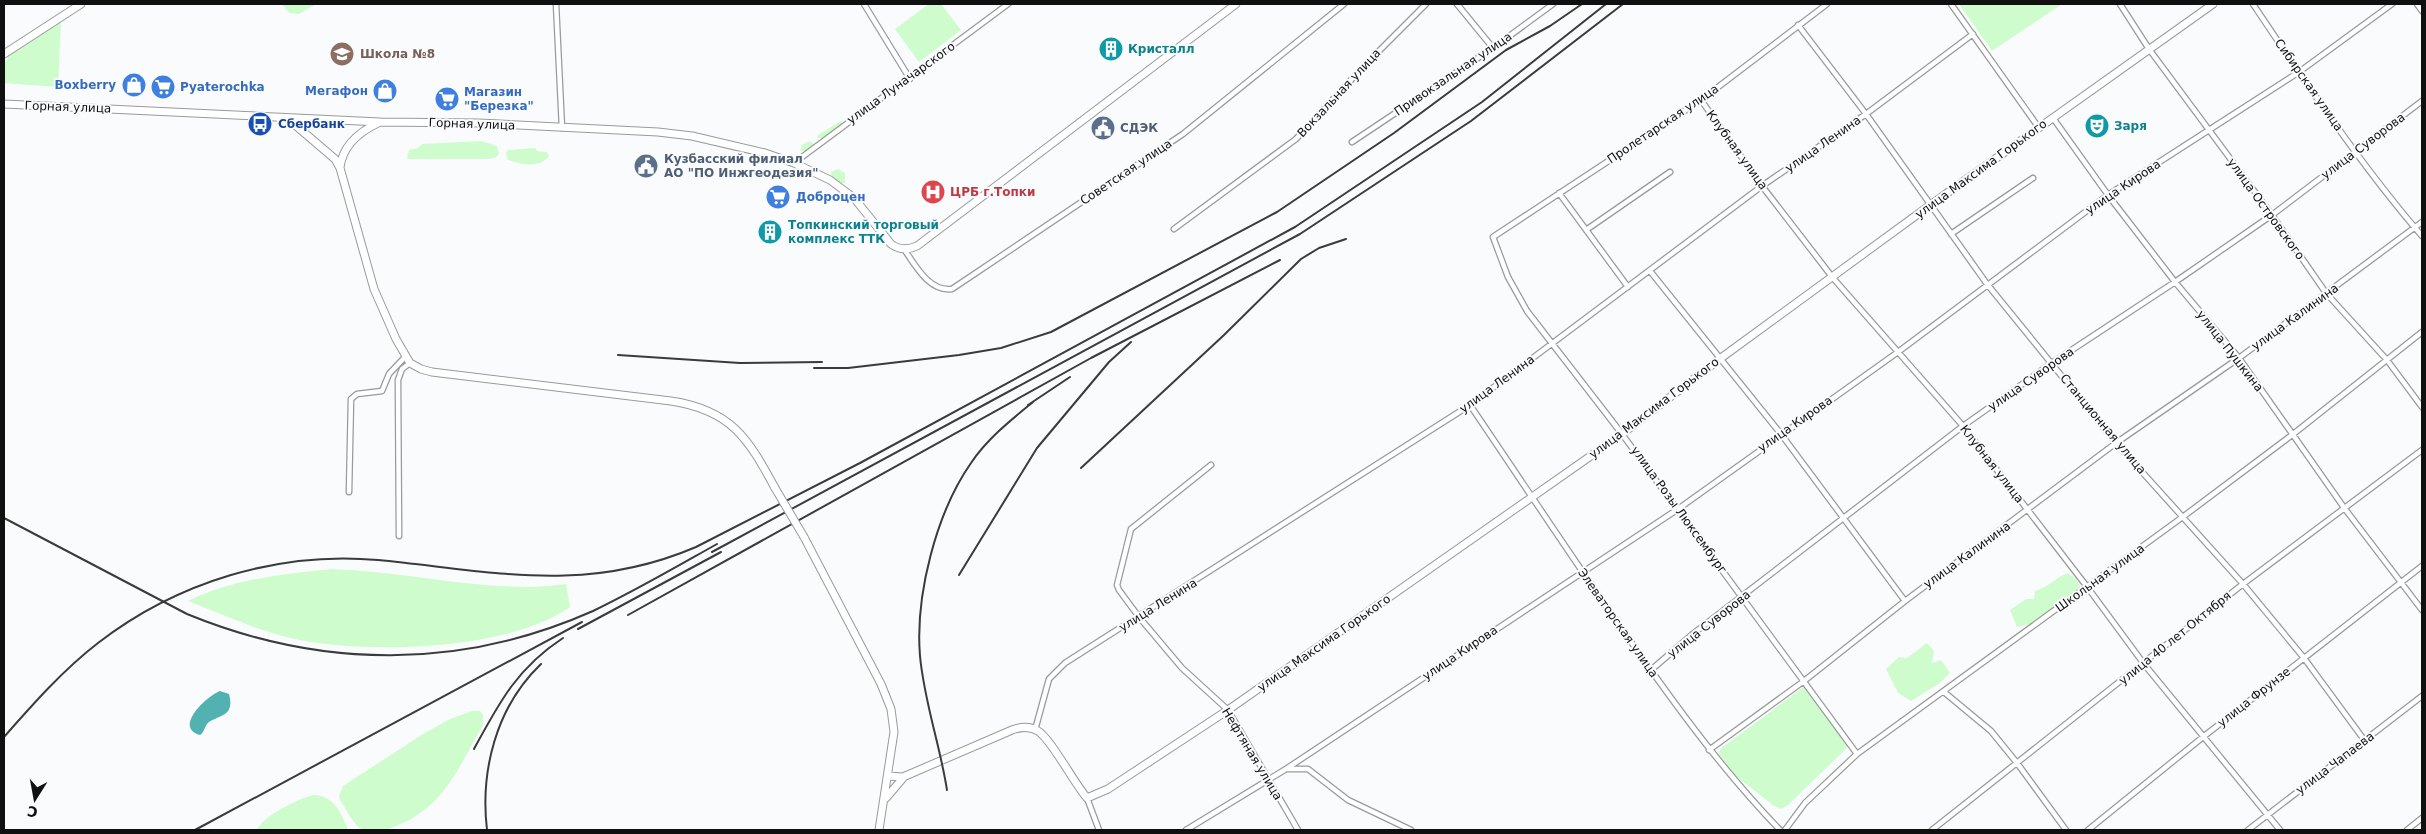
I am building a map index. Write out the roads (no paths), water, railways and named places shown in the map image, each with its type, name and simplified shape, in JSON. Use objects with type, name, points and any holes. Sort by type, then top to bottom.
[{"type":"street","points":[[4,54],[78,4]]},
{"type":"street","points":[[556,4],[562,128]]},
{"type":"street","points":[[864,4],[910,79]]},
{"type":"street","name":"улица Луначарского","points":[[794,163],[910,79],[1008,4]]},
{"type":"street","points":[[904,249],[917,246],[1236,4]]},
{"type":"street","name":"Советская улица","points":[[904,249],[934,286],[952,289],[1183,134],[1344,4]]},
{"type":"street","name":"Вокзальная улица","points":[[1174,230],[1296,139],[1426,4]]},
{"type":"street","points":[[1457,4],[1493,48]]},
{"type":"street","name":"Привокзальная улица","points":[[1352,142],[1493,48],[1553,4]]},
{"type":"street","name":"Пролетарская улица","points":[[1493,237],[1701,100],[1827,4]]},
{"type":"street","points":[[1951,4],[2039,128]]},
{"type":"street","name":"улица Островского","points":[[2120,4],[2149,49],[2272,214],[2326,293],[2387,360],[2422,407]]},
{"type":"street","name":"улица Максима Горького","points":[[1087,798],[1108,789],[1228,710],[1622,434],[1721,358],[2213,4]]},
{"type":"street","name":"Сибирская улица","points":[[2253,4],[2357,152],[2422,236]]},
{"type":"street","name":"улица Кирова","points":[[1189,830],[1286,769],[1678,509],[1898,352],[2108,195],[2299,72],[2392,4]]},
{"type":"street","points":[[2417,4],[2422,11]]},
{"type":"street","name":"Станционная улица","points":[[1798,25],[1866,114],[1987,284],[2116,444],[2184,516],[2243,584],[2304,658],[2365,741]]},
{"type":"street","name":"улица Ленина","points":[[1036,730],[1046,685],[1052,674],[1470,405],[1762,186],[1866,114],[1973,34]]},
{"type":"street","name":"Клубная улица","points":[[1701,100],[1762,186],[1833,278],[1963,426],[2144,664],[2280,830]]},
{"type":"street","name":"улица Суворова","points":[[1651,670],[1694,633],[1742,598],[1963,426],[2052,363],[2176,282],[2357,152],[2422,101]]},
{"type":"street","name":"Горная улица","points":[[4,104],[380,122],[480,123],[658,132],[692,136],[766,153],[794,163],[830,180],[848,192],[892,244],[904,249]]},
{"type":"street","points":[[286,118],[326,150],[340,168],[374,289],[407,360],[421,369],[440,373],[699,406],[727,420],[742,434],[755,452],[804,537],[881,684],[891,709],[894,732],[879,830]]},
{"type":"street","name":"улица Пушкина","points":[[2053,118],[2108,195],[2239,358],[2345,509],[2422,610]]},
{"type":"street","points":[[340,168],[342,155],[352,141],[380,122]]},
{"type":"street","points":[[1586,230],[1670,172]]},
{"type":"street","points":[[1951,234],[2033,178]]},
{"type":"street","points":[[1559,194],[1628,287]]},
{"type":"street","name":"улица Калинина","points":[[1709,750],[1804,681],[1904,601],[2116,444],[2239,358],[2422,222]]},
{"type":"street","name":"улица Розы Люксембург","points":[[1493,237],[1508,277],[1527,310],[1678,509],[1857,754]]},
{"type":"street","points":[[1650,271],[1781,434],[1904,601]]},
{"type":"street","name":"Школьная улица","points":[[1785,830],[1805,802],[1857,754],[2088,588],[2292,435],[2422,332]]},
{"type":"street","points":[[349,492],[350,399],[357,394],[382,391],[390,374],[407,360]]},
{"type":"street","points":[[399,536],[398,380],[407,360]]},
{"type":"street","name":"Элеваторская улица","points":[[1470,405],[1581,572],[1709,750],[1744,792],[1780,830]]},
{"type":"street","name":"улица 40 лет Октября","points":[[1932,830],[2243,584],[2422,450]]},
{"type":"street","name":"Нефтяная улица","points":[[1211,465],[1131,529],[1117,584],[1119,590],[1139,617],[1182,668],[1228,710],[1298,830]]},
{"type":"street","name":"улица Фрунзе","points":[[2088,830],[2203,737],[2422,566]]},
{"type":"street","points":[[1944,692],[1991,731],[2018,763],[2066,830]]},
{"type":"street","name":"улица Чапаева","points":[[2248,830],[2422,696]]},
{"type":"street","points":[[884,801],[903,778],[1012,730],[1024,728],[1036,730],[1044,736],[1070,778],[1087,798],[1099,830]]},
{"type":"street","points":[[1286,769],[1308,769],[1348,800],[1411,830]]},
{"type":"street","points":[[888,776],[903,778]]},
{"type":"street","points":[[2407,830],[2422,818]]},
{"type":"water","points":[[220,691],[229,694],[230,707],[225,714],[209,722],[200,735],[193,731],[190,725],[191,719],[201,705]]},
{"type":"railway","points":[[814,368],[848,368],[959,355],[1001,348],[1051,332],[1277,212],[1394,133],[1506,50],[1550,26],[1582,4]]},
{"type":"railway","points":[[4,737],[37,700],[85,653],[98,643],[161,603],[230,575],[266,566],[340,558],[538,576],[576,575],[615,571],[655,562],[696,547],[860,463],[1295,227],[1482,102],[1606,4]]},
{"type":"railway","points":[[712,552],[1300,234],[1471,121],[1623,4]]},
{"type":"railway","points":[[1081,468],[1224,335],[1301,259],[1319,248],[1346,239]]},
{"type":"railway","points":[[628,615],[1091,358],[1280,260]]},
{"type":"railway","points":[[959,575],[1037,448],[1109,362],[1131,342]]},
{"type":"railway","points":[[618,355],[740,363],[822,362]]},
{"type":"railway","points":[[1028,405],[1070,377]]},
{"type":"railway","points":[[947,790],[925,690],[920,656],[921,608],[930,556],[948,506],[959,483],[977,454],[1000,430],[1033,402]]},
{"type":"railway","points":[[4,518],[187,614],[237,632],[288,645],[339,653],[390,655],[441,652],[492,644],[543,630],[593,611],[717,544]]},
{"type":"railway","points":[[578,629],[721,552]]},
{"type":"railway","points":[[195,830],[582,622]]},
{"type":"railway","points":[[474,749],[492,716],[521,674],[547,649],[563,638]]},
{"type":"railway","points":[[487,830],[485,808],[486,785],[494,741],[502,720],[513,700],[525,681],[541,664]]},
{"type":"place","name":"Кристалл","points":[[1111,49]]},
{"type":"place","name":"Школа №8","points":[[342,54]]},
{"type":"place","name":"Boxberry","points":[[134,85]]},
{"type":"place","name":"Pyaterochka","points":[[163,87]]},
{"type":"place","name":"Мегафон","points":[[385,91]]},
{"type":"place","name":"Магазин \"Березка\"","points":[[447,99]]},
{"type":"place","name":"Сбербанк","points":[[260,124]]},
{"type":"place","name":"Заря","points":[[2097,126]]},
{"type":"place","name":"СДЭК","points":[[1103,128]]},
{"type":"place","name":"Кузбасский филиал АО \"ПО Инжгеодезия\"","points":[[646,166]]},
{"type":"place","name":"ЦРБ г.Топки","points":[[933,192]]},
{"type":"place","name":"Доброцен","points":[[778,197]]},
{"type":"place","name":"Топкинский торговый комплекс ТТК","points":[[770,232]]}]
